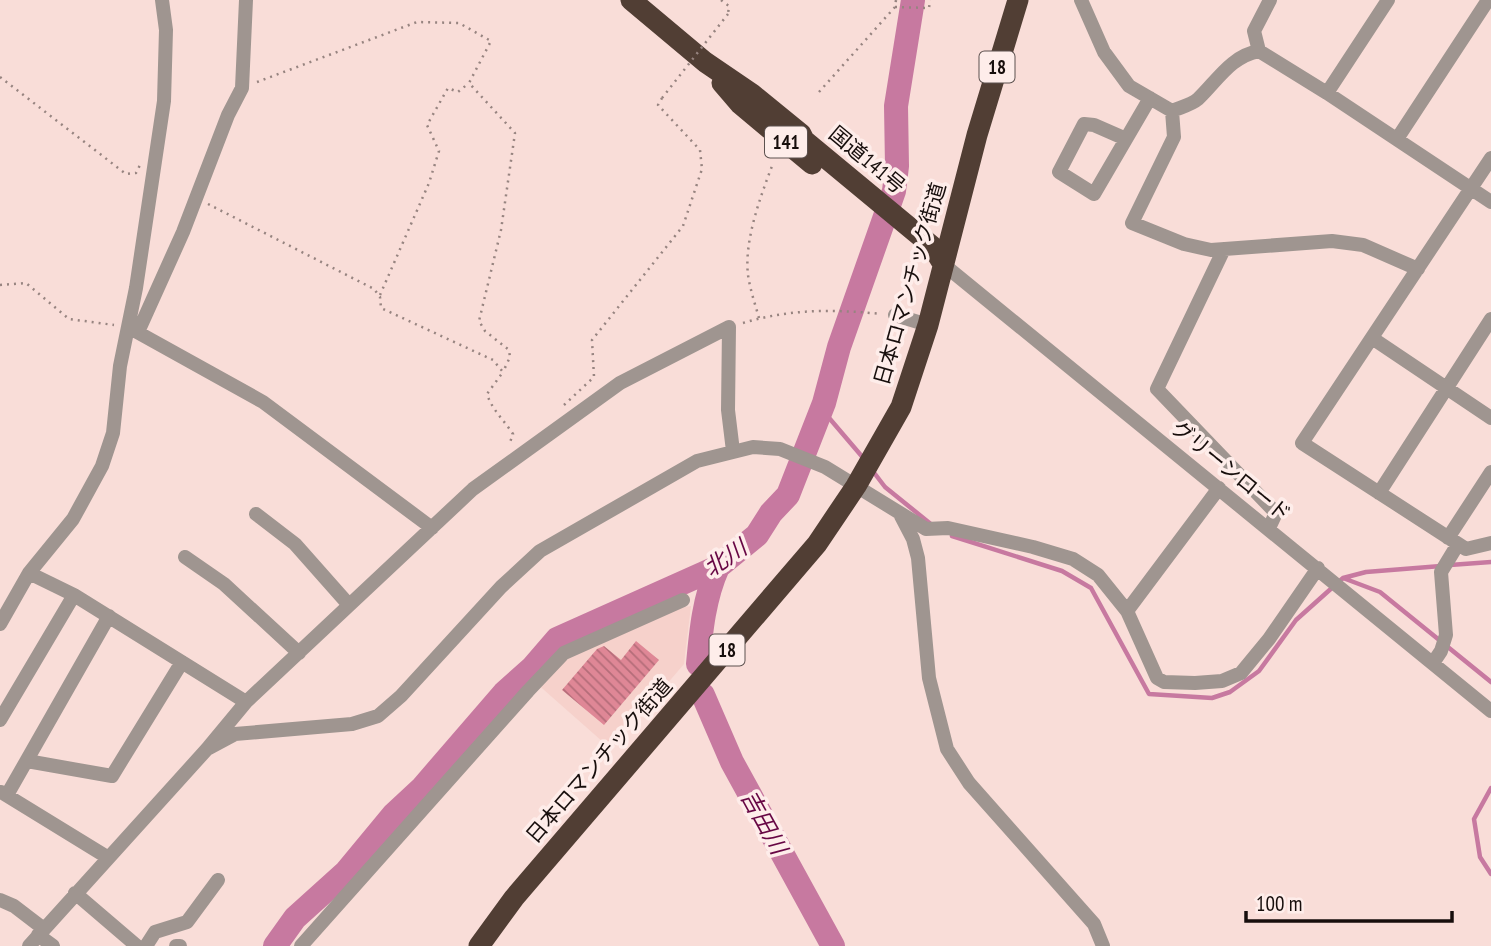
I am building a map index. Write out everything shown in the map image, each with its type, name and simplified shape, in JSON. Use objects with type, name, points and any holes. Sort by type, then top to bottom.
[{"type":"highway","name":"国道141号","points":[[631,0],[705,62],[752,94],[907,234],[932,246],[943,264]]},
{"type":"highway","name":"日本ロマンチック街道","points":[[479,946],[523,888],[817,544],[856,486],[901,407],[928,325],[977,135],[1018,0]]},
{"type":"street","points":[[133,330],[136,288],[164,101],[166,30],[162,0]]},
{"type":"street","points":[[0,624],[29,573],[73,520],[102,466],[113,433],[120,366],[133,330],[196,197],[228,115],[242,88],[246,0]]},
{"type":"street","points":[[1081,0],[1104,52],[1129,86],[1172,111]]},
{"type":"street","points":[[1259,51],[1254,31],[1270,0]]},
{"type":"street","points":[[1327,93],[1388,0]]},
{"type":"street","points":[[1397,139],[1488,0]]},
{"type":"street","points":[[1172,111],[1196,101],[1221,73],[1247,53],[1259,51],[1491,202]]},
{"type":"street","points":[[1126,139],[1094,125],[1084,124],[1059,172],[1094,194],[1150,98]]},
{"type":"street","points":[[1172,111],[1174,137],[1132,223],[1184,244],[1211,250],[1332,241],[1363,245],[1418,269]]},
{"type":"street","points":[[1491,158],[1302,443],[1466,549],[1491,543]]},
{"type":"street","points":[[1224,249],[1157,389],[1276,513],[1269,528]]},
{"type":"street","name":"グリーンロード","points":[[943,264],[1491,711]]},
{"type":"street","points":[[895,315],[928,325]]},
{"type":"street","points":[[1379,493],[1491,319]]},
{"type":"street","points":[[37,937],[246,702],[473,489],[620,383],[729,327],[728,410],[733,451]]},
{"type":"street","points":[[133,330],[263,401],[432,528]]},
{"type":"street","points":[[1372,338],[1491,418]]},
{"type":"street","points":[[207,749],[235,734],[352,724],[377,716],[401,696],[501,587],[540,551],[697,461],[753,447],[780,449],[825,467],[926,529],[948,528],[1073,559],[1098,575],[1127,611],[1157,678],[1164,682],[1222,681],[1241,673],[1269,639],[1318,568]]},
{"type":"street","points":[[1433,663],[1441,651],[1446,635],[1441,572],[1453,541],[1491,472]]},
{"type":"street","points":[[1127,611],[1219,488]]},
{"type":"street","points":[[256,514],[295,544],[349,605]]},
{"type":"street","points":[[900,514],[913,539],[918,558],[929,678],[947,749],[969,783],[1094,924],[1103,946]]},
{"type":"street","points":[[185,557],[224,584],[299,653]]},
{"type":"street","points":[[29,573],[74,595],[246,702]]},
{"type":"street","points":[[0,720],[74,595]]},
{"type":"street","points":[[301,946],[565,653],[684,600]]},
{"type":"street","points":[[107,857],[3,793],[27,761],[109,616]]},
{"type":"street","points":[[27,761],[113,776],[182,662]]},
{"type":"street","points":[[146,946],[155,932],[187,922],[218,880]]},
{"type":"street","points":[[75,893],[137,946]]},
{"type":"street","points":[[0,900],[14,906],[37,937],[53,946]]},
{"type":"path","points":[[564,405],[594,377],[592,340],[683,226],[702,169],[700,149],[658,105],[728,14],[729,6],[721,0]]},
{"type":"path","points":[[819,92],[895,7],[895,0]]},
{"type":"path","points":[[895,7],[929,8],[930,0]]},
{"type":"path","points":[[242,88],[417,22],[459,23],[491,41],[469,83],[458,92],[447,88],[427,125],[439,151],[429,183],[380,296],[380,308],[493,360],[503,372]]},
{"type":"path","points":[[0,77],[126,174],[136,173],[141,163]]},
{"type":"path","points":[[469,83],[515,133],[501,230],[479,321],[485,331],[509,350],[510,357],[503,372],[487,394],[491,405],[513,434],[508,448]]},
{"type":"path","points":[[759,318],[748,273],[751,233],[772,166]]},
{"type":"path","points":[[196,197],[374,289],[380,296]]},
{"type":"path","points":[[0,285],[26,283],[69,319],[133,330]]},
{"type":"path","points":[[729,327],[800,310],[843,310],[895,315]]},
{"type":"shaded area","points":[[691,606],[684,664],[611,749],[535,682],[580,647],[679,608]]},
{"type":"building","points":[[636,641],[659,660],[604,725],[562,690],[597,649],[604,646],[621,660]]},
{"type":"waterway","name":"北川","points":[[275,946],[295,918],[346,872],[394,814],[422,788],[504,693],[532,668],[557,639],[718,567],[757,535],[771,513],[788,495],[824,403],[839,347],[894,191],[897,166],[896,106],[913,0]]},
{"type":"waterway","points":[[824,403],[824,412],[865,460]]},
{"type":"waterway","points":[[872,470],[885,487],[932,525]]},
{"type":"waterway","points":[[952,536],[1062,571],[1091,588],[1149,694],[1212,698],[1230,692],[1259,671],[1296,620],[1343,578],[1380,592],[1491,682]]},
{"type":"waterway","points":[[1450,565],[1491,562]]},
{"type":"waterway","points":[[1343,578],[1366,572],[1441,566]]},
{"type":"waterway","name":"吉田川","points":[[698,664],[706,603],[718,567]]},
{"type":"waterway","name":"吉田川","points":[[703,695],[732,762],[833,946]]},
{"type":"waterway","points":[[1491,788],[1474,819],[1480,857],[1491,874]]}]
